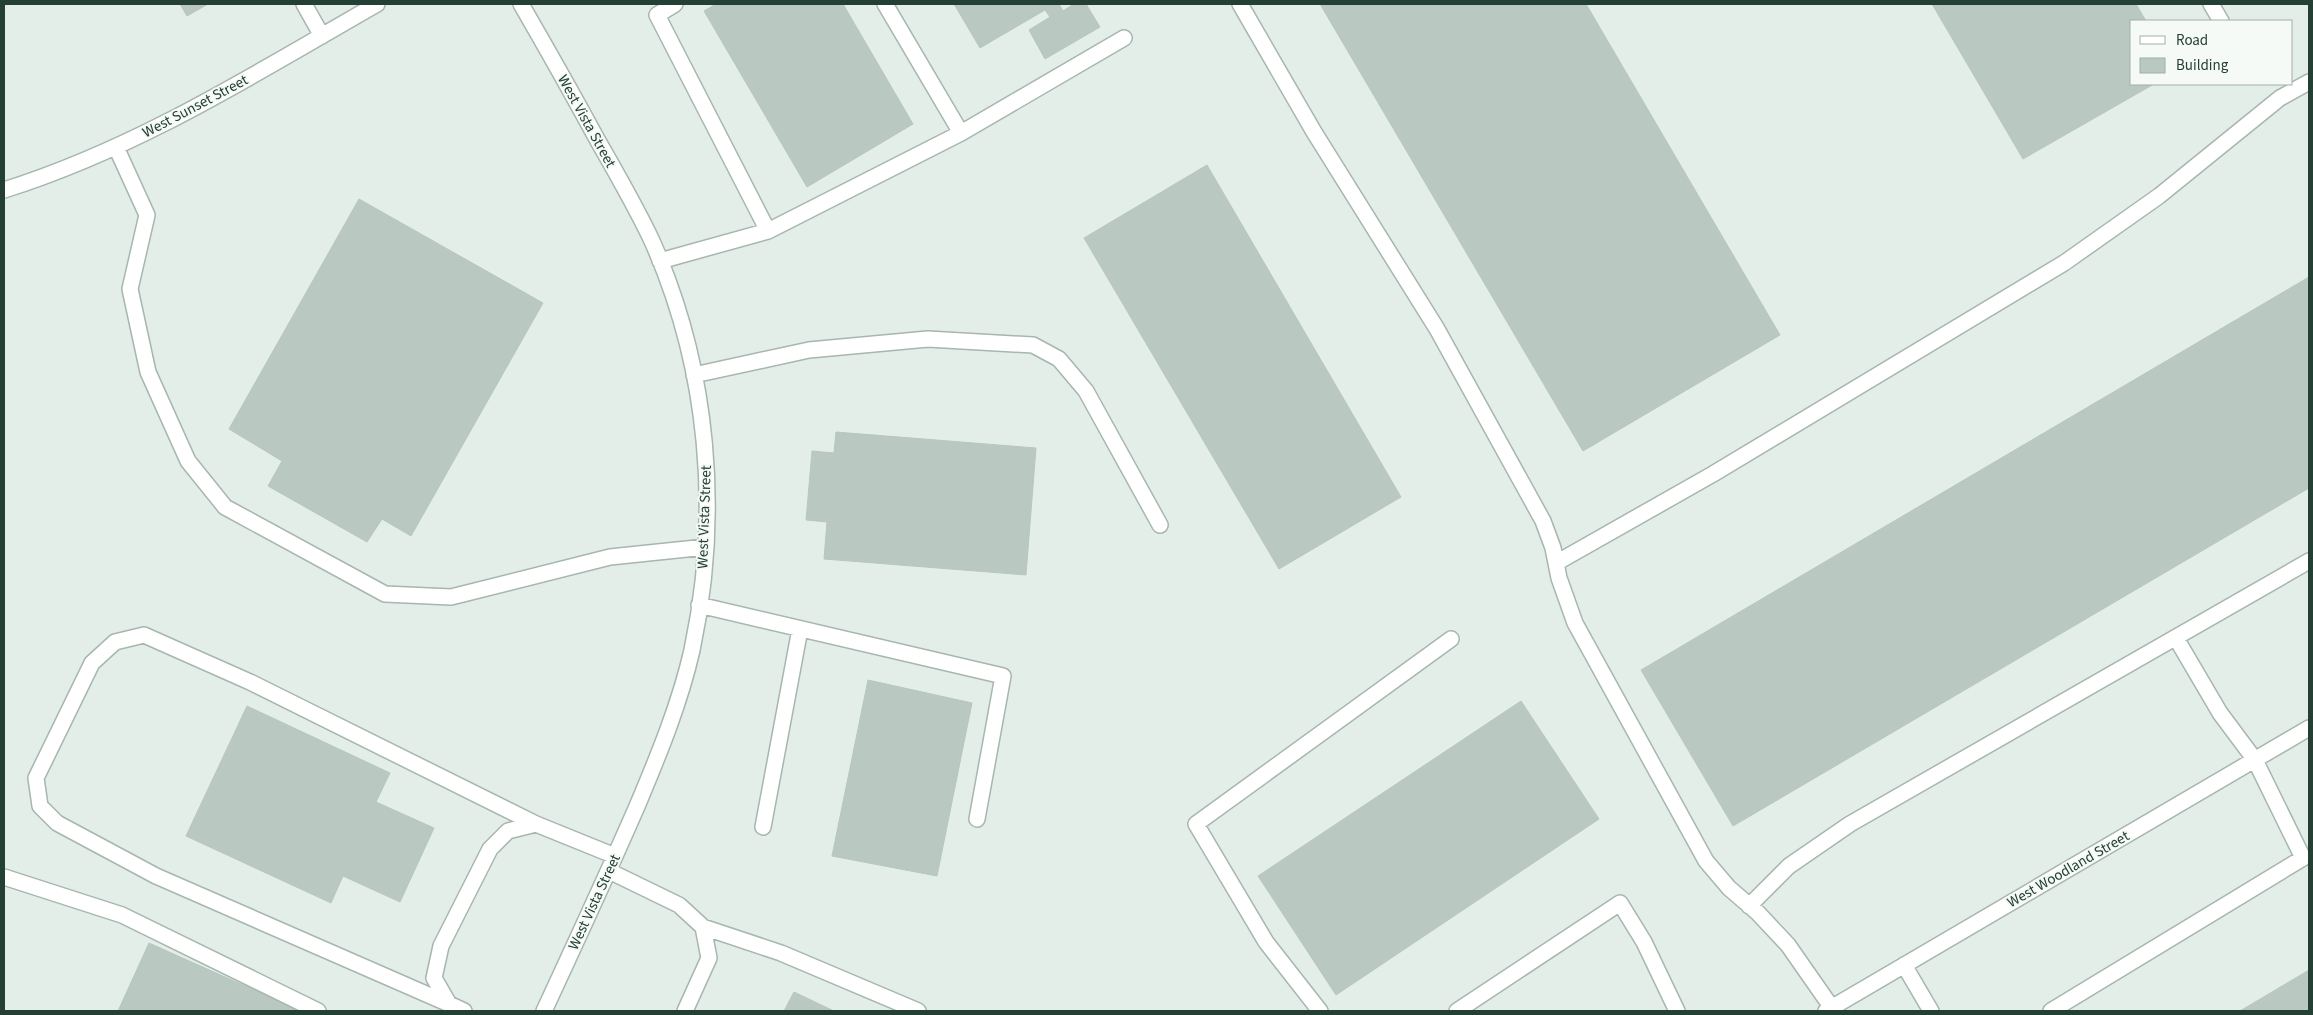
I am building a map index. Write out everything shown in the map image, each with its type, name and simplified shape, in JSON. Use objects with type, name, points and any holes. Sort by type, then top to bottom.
[{"type":"street","points":[[304,4],[322,36]]},
{"type":"street","name":"West Sunset Street","points":[[4,190],[83,162],[182,116],[378,4]]},
{"type":"street","name":"West Vista Street","points":[[521,4],[627,193],[672,291],[694,375],[708,472],[706,547],[699,605],[692,651],[676,708],[609,871],[544,1011]]},
{"type":"street","points":[[675,4],[657,15],[768,231]]},
{"type":"street","points":[[885,4],[961,132]]},
{"type":"street","points":[[1240,4],[1314,132],[1437,329],[1544,520],[1575,623],[1706,861],[1729,888],[1788,945],[1829,1010]]},
{"type":"street","points":[[2211,4],[2220,20]]},
{"type":"street","points":[[660,262],[768,231],[961,132],[1124,38]]},
{"type":"street","points":[[1556,563],[1713,474],[2064,264],[2159,196],[2280,98],[2309,82]]},
{"type":"street","points":[[116,147],[147,215],[130,289],[148,372],[188,461],[225,506],[385,594],[451,597],[610,557],[706,547]]},
{"type":"street","points":[[694,375],[809,350],[928,339],[1033,345],[1059,359],[1086,391],[1160,525]]},
{"type":"street","points":[[1749,906],[1789,866],[1850,824],[2309,561]]},
{"type":"street","points":[[699,605],[1003,676],[977,820]]},
{"type":"street","points":[[763,827],[800,629]]},
{"type":"street","points":[[464,1011],[156,876],[57,824],[40,806],[36,778],[92,663],[115,642],[144,635],[250,682],[536,824],[615,856]]},
{"type":"street","points":[[2051,1011],[2303,858],[2255,760],[2220,713],[2176,638]]},
{"type":"street","points":[[1320,1011],[1266,942],[1196,824],[1451,639]]},
{"type":"street","name":"West Woodland Street","points":[[1829,1010],[2309,728]]},
{"type":"street","points":[[449,1004],[434,978],[441,946],[490,848],[508,831],[536,824]]},
{"type":"street","points":[[609,871],[679,905],[703,927],[781,954],[918,1011]]},
{"type":"street","points":[[4,878],[122,915],[318,1011]]},
{"type":"street","points":[[1457,1011],[1620,903],[1644,942],[1677,1011]]},
{"type":"street","points":[[685,1011],[709,958],[703,927]]},
{"type":"street","points":[[1904,965],[1931,1011]]},
{"type":"building","points":[[180,4],[208,4],[187,16]]},
{"type":"building","points":[[716,4],[843,4],[913,124],[807,187],[704,11]]},
{"type":"building","points":[[954,4],[1059,4],[1063,11],[1074,4],[1086,4],[1100,27],[1045,59],[1029,30],[1050,17],[1045,10],[980,48]]},
{"type":"building","points":[[1320,4],[1586,4],[1780,335],[1583,451]]},
{"type":"building","points":[[1932,4],[2136,4],[2145,20],[2130,20],[2130,85],[2152,85],[2023,159]]},
{"type":"building","points":[[1207,165],[1401,497],[1279,569],[1084,238]]},
{"type":"building","points":[[359,199],[543,303],[411,536],[382,519],[367,542],[268,486],[282,461],[229,429]]},
{"type":"building","points":[[2309,277],[2309,488],[1733,826],[1641,670]]},
{"type":"building","points":[[836,432],[1036,448],[1026,575],[824,559],[827,522],[806,520],[812,451],[834,453]]},
{"type":"building","points":[[868,680],[972,703],[937,876],[832,856]]},
{"type":"building","points":[[1521,701],[1599,819],[1336,995],[1258,876]]},
{"type":"building","points":[[247,706],[390,773],[376,802],[434,828],[400,902],[343,876],[331,903],[186,836]]},
{"type":"building","points":[[149,943],[301,1011],[118,1011]]},
{"type":"building","points":[[2309,970],[2309,1011],[2240,1011]]},
{"type":"building","points":[[794,992],[834,1011],[784,1011]]}]
